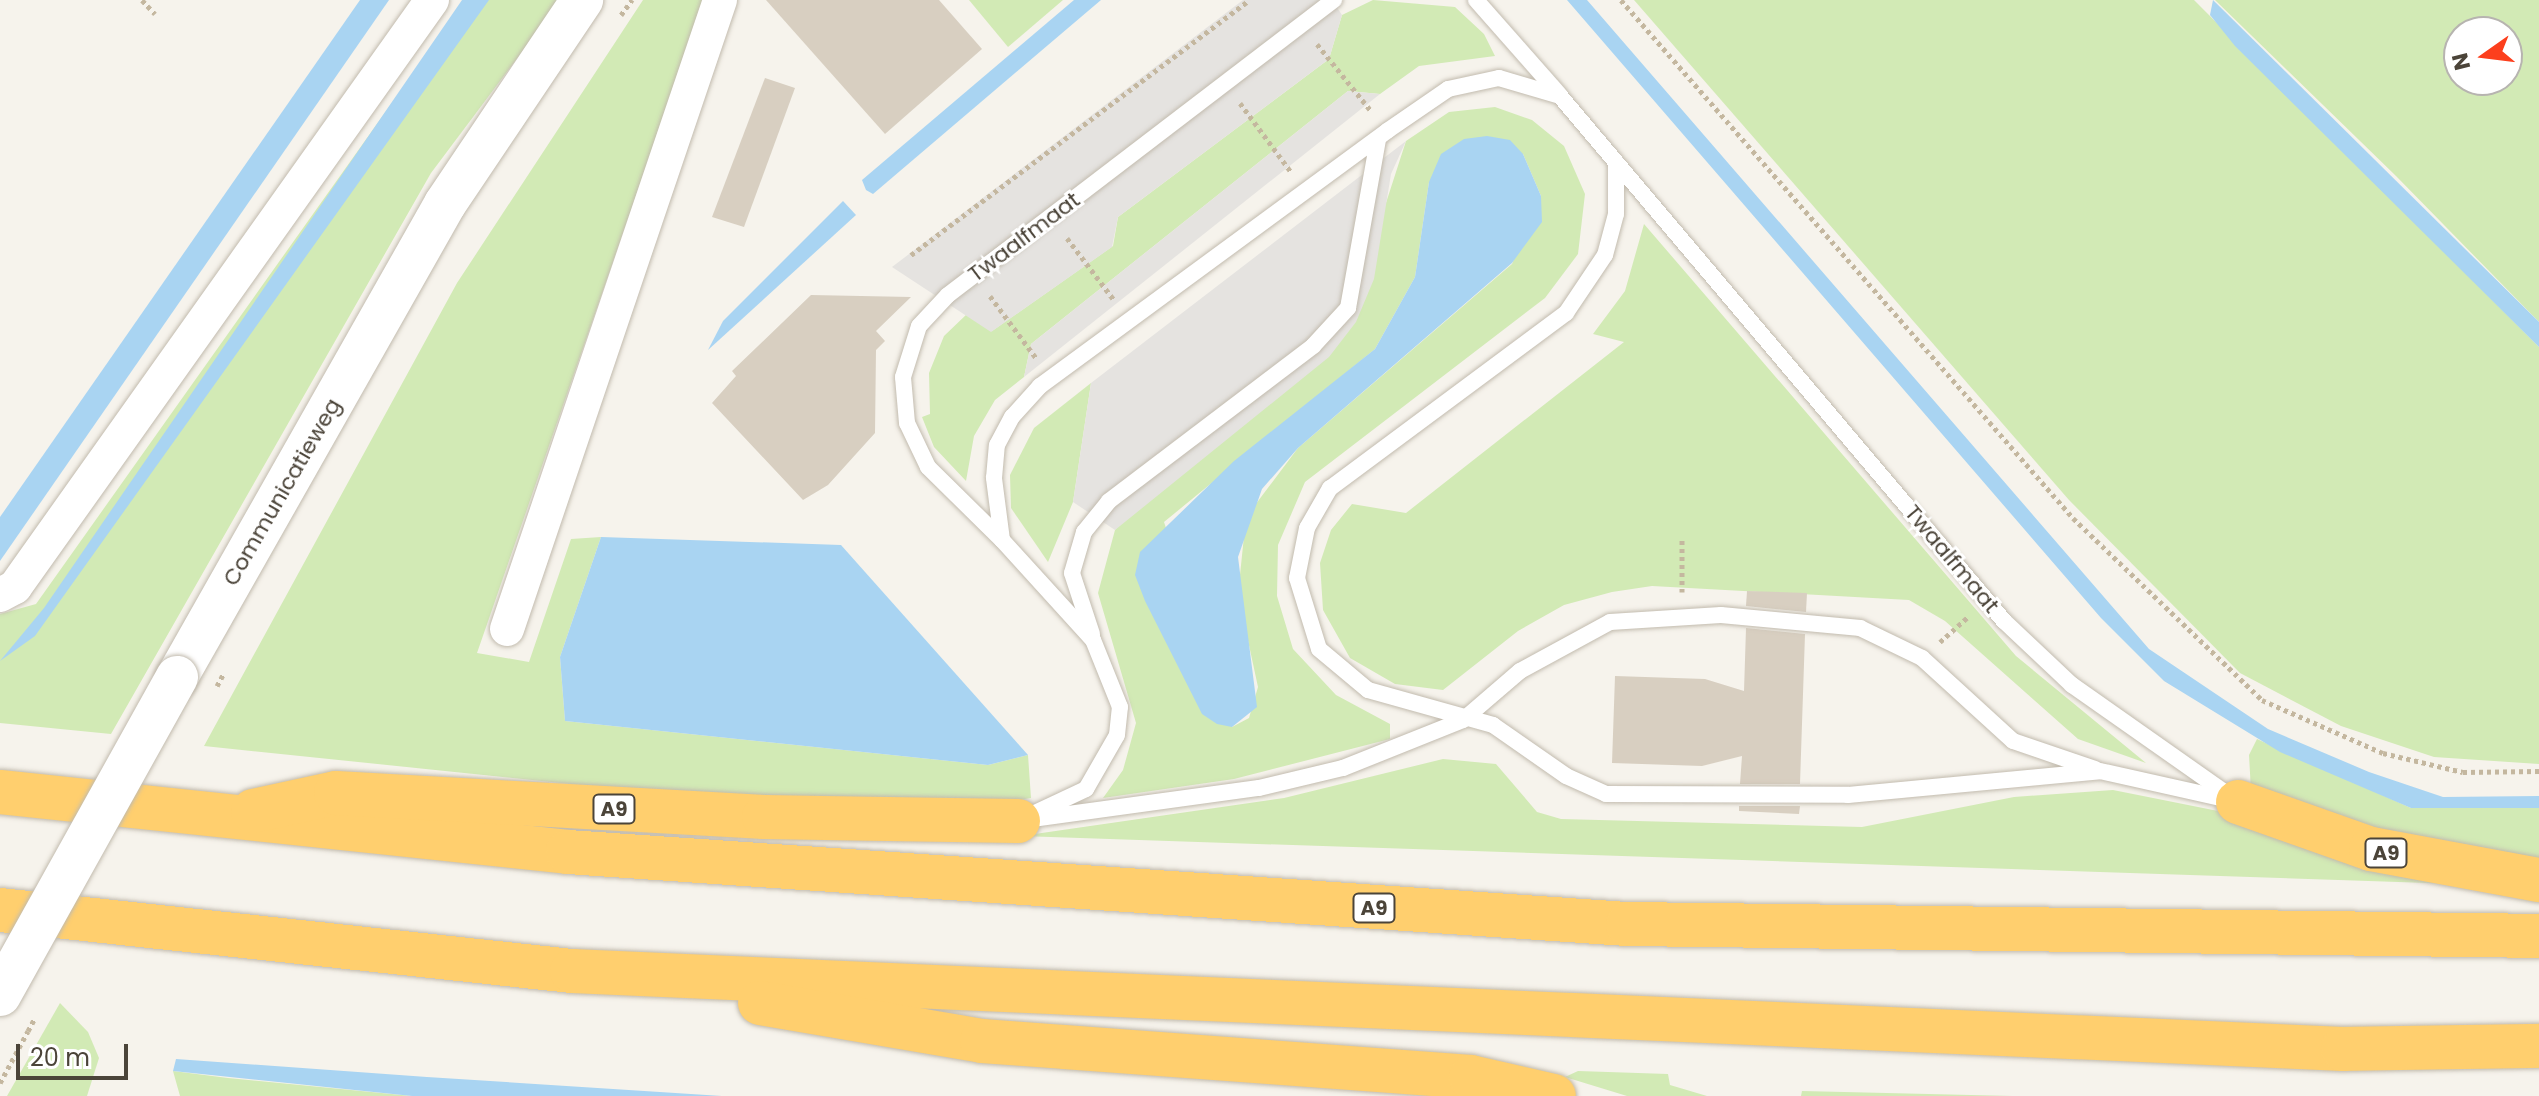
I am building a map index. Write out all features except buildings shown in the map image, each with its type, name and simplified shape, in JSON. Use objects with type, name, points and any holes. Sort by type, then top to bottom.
[{"type":"highway","name":"A9","points":[[0,792],[212,820],[997,885],[1628,924],[2539,936]]},
{"type":"highway","name":"A9","points":[[212,820],[336,793],[764,817],[1018,821]]},
{"type":"highway","name":"A9","points":[[2238,802],[2371,849],[2469,873],[2539,880]]},
{"type":"highway","points":[[0,910],[572,971],[2343,1049],[2539,1046]]},
{"type":"highway","points":[[572,971],[982,1041],[1471,1077],[1554,1096]]},
{"type":"street","points":[[0,595],[15,587],[432,0]]},
{"type":"street","points":[[507,629],[720,0]]},
{"type":"street","name":"Communicatieweg","points":[[0,995],[445,204],[598,12]]},
{"type":"lane","name":"Twaalfmaat","points":[[1093,640],[1002,540],[928,467],[906,408],[903,377],[919,326],[975,275],[1334,0]]},
{"type":"lane","name":"Twaalfmaat","points":[[1476,0],[1987,601],[2072,685],[2238,802]]},
{"type":"lane","points":[[1002,540],[997,445],[1012,417],[1051,378],[1304,189],[1448,89],[1499,78],[1560,96]]},
{"type":"lane","name":"Twaalfmaat","points":[[1018,821],[1086,789],[1117,735],[1114,677],[1093,640],[1072,573],[1084,532],[1109,501],[1313,346],[1348,308],[1382,135]]},
{"type":"lane","name":"A9","points":[[1616,163],[1616,214],[1605,255],[1566,313],[1330,488],[1307,528],[1297,578],[1319,649],[1368,690],[1463,720],[1493,725],[1566,776],[1606,794],[1848,795],[2100,771]]},
{"type":"lane","name":"A9","points":[[1018,821],[1259,788],[1417,744],[1463,720],[1520,671],[1610,622],[1682,617],[1860,628],[1922,658],[2013,741],[2100,771],[2238,802]]},
{"type":"path","points":[[142,0],[155,14]]},
{"type":"path","points":[[598,12],[632,0]]},
{"type":"path","points":[[911,255],[1249,0]]},
{"type":"path","points":[[1621,0],[2073,518],[2143,578],[2187,635],[2262,700],[2383,753],[2463,772],[2539,771]]},
{"type":"path","points":[[1301,25],[1382,135]]},
{"type":"path","points":[[1225,84],[1304,189]]},
{"type":"path","points":[[1051,217],[1129,320]]},
{"type":"path","points":[[975,275],[1051,378]]},
{"type":"path","points":[[1682,538],[1682,617]]},
{"type":"path","points":[[1922,658],[1987,601]]},
{"type":"path","points":[[224,673],[232,659]]},
{"type":"path","points":[[0,1083],[28,1031]]},
{"type":"green space","points":[[465,0],[561,0],[431,173],[111,734],[0,723],[0,614],[36,604]]},
{"type":"green space","points":[[643,0],[704,0],[477,653],[529,662],[571,539],[601,537],[560,657],[565,721],[988,765],[1028,755],[1031,798],[982,806],[686,796],[204,746],[457,283]]},
{"type":"green space","points":[[969,0],[1063,0],[1008,47]]},
{"type":"green space","points":[[1373,0],[1455,7],[1484,34],[1495,56],[1419,66],[1380,94],[1348,91],[1031,344],[1024,377],[995,400],[974,436],[966,481],[934,447],[922,417],[930,414],[929,373],[944,336],[991,291],[992,331],[1113,246],[1118,217],[1329,59],[1342,15]]},
{"type":"green space","points":[[1634,0],[2194,0],[2539,347],[2539,764],[2434,757],[2341,726],[2240,673],[2069,500]]},
{"type":"green space","points":[[2215,0],[2539,0],[2539,322],[2396,176]]},
{"type":"green space","points":[[1495,107],[1532,120],[1564,146],[1585,194],[1578,254],[1545,298],[1305,482],[1278,545],[1277,596],[1293,649],[1336,695],[1390,724],[1390,739],[1234,779],[1103,798],[1123,770],[1136,723],[1098,593],[1115,530],[1385,206],[1406,141],[1449,112]],"holes":[[[1523,154],[1541,196],[1512,264],[1298,448],[1246,517],[1238,594],[1258,687],[1249,718],[1232,727],[1164,522],[1375,349],[1415,277],[1429,182]]]},
{"type":"green space","points":[[1644,224],[2016,656],[2146,763],[2078,739],[1945,621],[1909,600],[1652,586],[1612,592],[1564,605],[1518,631],[1443,690],[1395,684],[1350,658],[1323,610],[1320,563],[1331,530],[1352,504],[1406,513],[1624,342],[1593,334],[1625,291]]},
{"type":"green space","points":[[1091,383],[1073,502],[1048,562],[1011,508],[1010,475],[1034,428]]},
{"type":"green space","points":[[2257,739],[2411,808],[2539,808],[2539,863],[2420,849],[2251,791],[2249,755]]},
{"type":"green space","points":[[1443,759],[1496,764],[1537,812],[1561,819],[1862,827],[2014,797],[2113,790],[2253,818],[2488,885],[1021,836],[1284,798]]},
{"type":"green space","points":[[60,1003],[88,1032],[99,1058],[87,1096],[7,1096]]},
{"type":"green space","points":[[173,1071],[228,1078],[412,1096],[180,1096]]},
{"type":"green space","points":[[1578,1071],[1668,1074],[1670,1085],[1707,1096],[1627,1096],[1565,1077]]},
{"type":"green space","points":[[1802,1091],[2013,1096],[1801,1096]]},
{"type":"shaded area","points":[[1243,0],[1332,0],[1342,15],[1329,59],[1118,217],[1112,247],[991,332],[892,267]]},
{"type":"shaded area","points":[[1348,91],[1380,94],[1024,377],[1031,344]]},
{"type":"shaded area","points":[[1406,141],[1391,174],[1374,279],[1356,322],[1329,357],[1115,530],[1073,502],[1091,383]]},
{"type":"water","points":[[360,0],[389,0],[0,561],[0,517]]},
{"type":"water","points":[[462,0],[489,0],[35,636],[0,661],[44,608]]},
{"type":"water","points":[[1074,0],[1101,0],[873,194],[866,190],[862,180]]},
{"type":"water","points":[[1567,0],[1587,0],[2149,649],[2268,729],[2369,772],[2443,797],[2539,796],[2539,808],[2411,808],[2280,752],[2164,681],[2101,618]]},
{"type":"water","points":[[2213,0],[2539,322],[2539,347],[2235,46],[2210,15]]},
{"type":"water","points":[[1487,136],[1510,140],[1523,154],[1541,196],[1542,222],[1512,263],[1298,448],[1262,489],[1238,557],[1257,707],[1232,727],[1217,724],[1202,714],[1145,601],[1135,575],[1140,552],[1234,461],[1375,349],[1415,277],[1429,182],[1441,154],[1464,139]]},
{"type":"water","points":[[843,201],[856,215],[708,350],[723,321]]},
{"type":"water","points":[[601,537],[841,545],[1028,755],[988,765],[565,721],[560,657]]},
{"type":"water","points":[[176,1059],[722,1096],[412,1096],[173,1071]]}]
